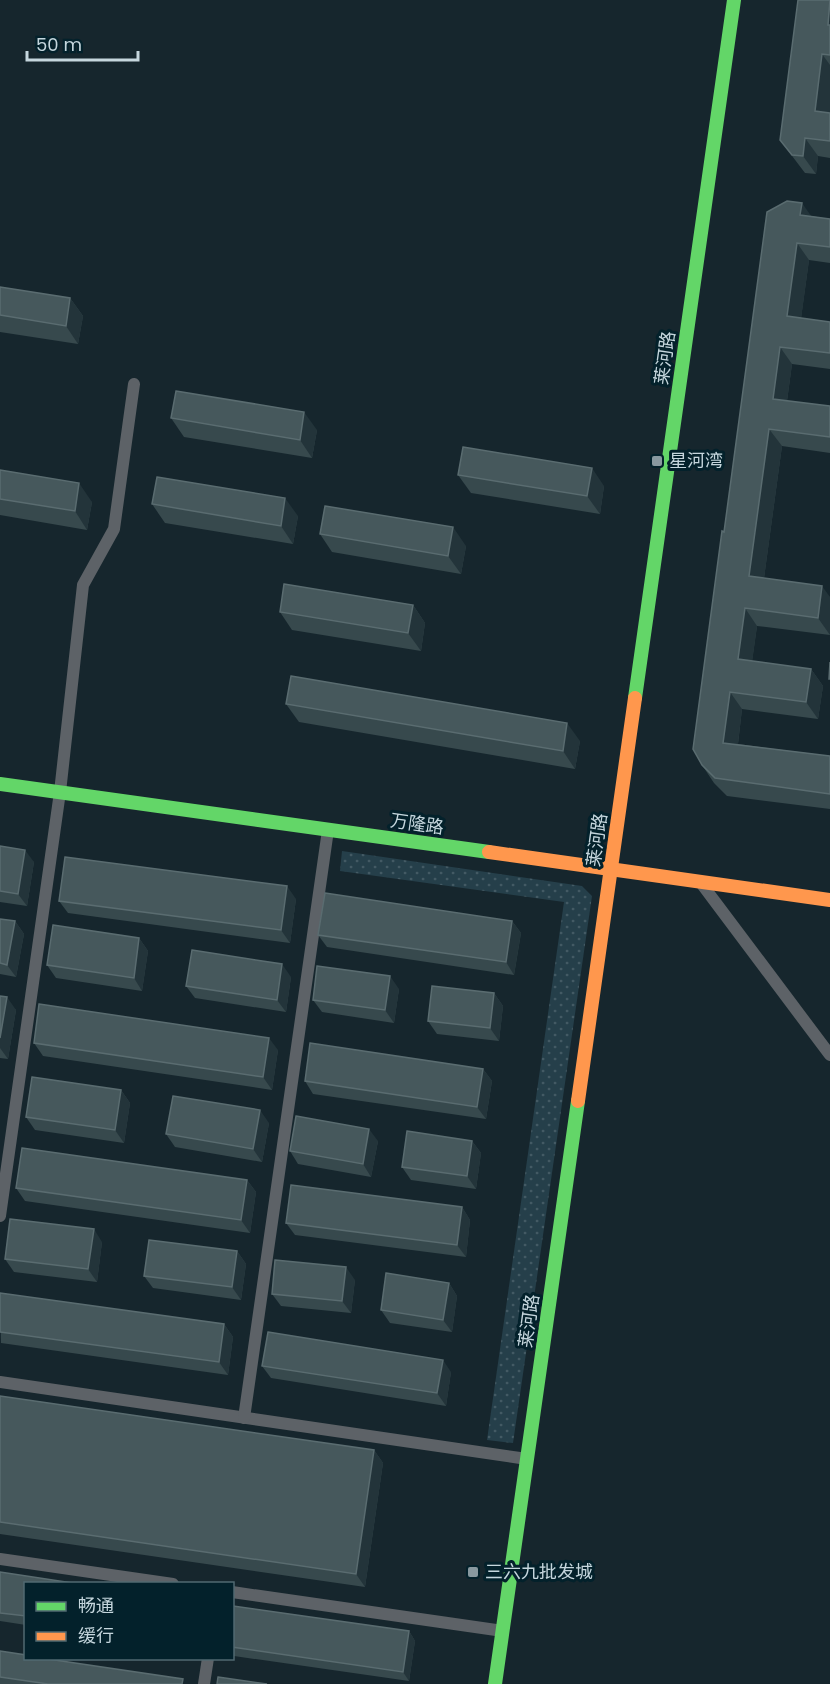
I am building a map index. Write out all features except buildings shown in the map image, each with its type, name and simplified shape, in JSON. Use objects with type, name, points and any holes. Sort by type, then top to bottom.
[{"type":"street","name":"莱河路","points":[[495,1684],[734,0]]},
{"type":"street","points":[[0,1216],[60,792],[83,585],[114,530],[134,384]]},
{"type":"street","name":"万隆路","points":[[0,784],[830,900]]},
{"type":"street","points":[[244,1418],[328,830]]},
{"type":"street","points":[[702,883],[830,1055]]},
{"type":"street","points":[[0,1382],[527,1459]]},
{"type":"street","points":[[0,1559],[159,1582]]},
{"type":"street","points":[[234,1592],[503,1631]]},
{"type":"street","points":[[204,1684],[208,1660]]},
{"type":"shaded area","points":[[342,851],[582,886],[592,896],[513,1443],[487,1440],[564,902],[340,871]]},
{"type":"traffic: fast","points":[[635,698],[734,0]]},
{"type":"traffic: fast","points":[[0,784],[489,852]]},
{"type":"traffic: fast","points":[[495,1684],[578,1101]]},
{"type":"traffic: slow","points":[[578,1101],[635,698]]},
{"type":"traffic: slow","points":[[489,852],[830,900]]},
{"type":"place","name":"星河湾","points":[[657,461]]},
{"type":"place","name":"三六九批发城","points":[[473,1572]]}]
